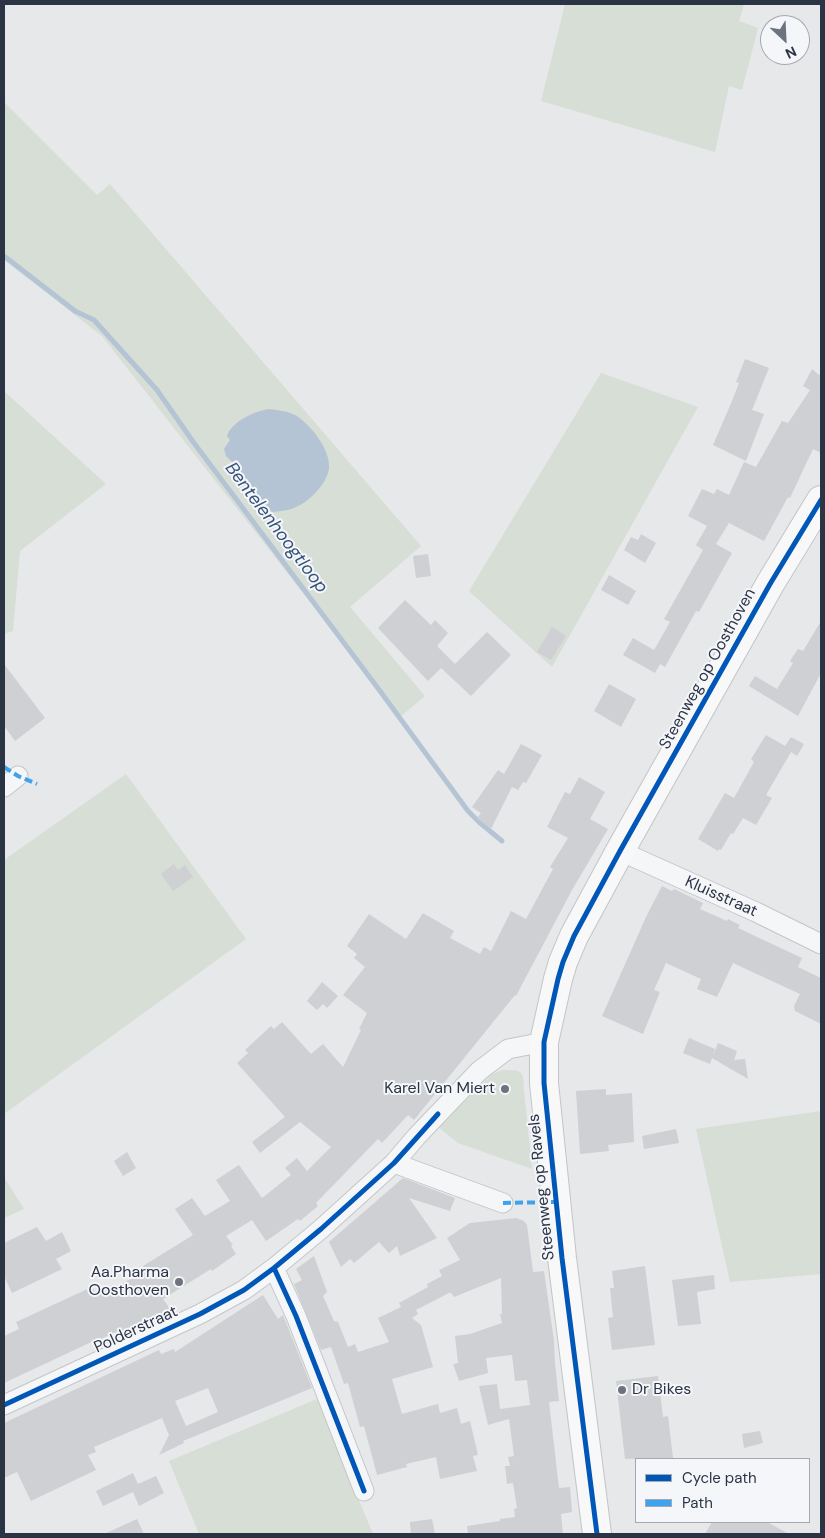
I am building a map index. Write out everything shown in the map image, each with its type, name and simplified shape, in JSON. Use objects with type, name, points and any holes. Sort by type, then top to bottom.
[{"type":"main road","name":"Steenweg op Oosthoven","points":[[620,851],[765,593],[821,500]]},
{"type":"main road","name":"Steenweg op Ravels","points":[[597,1534],[554,1184],[544,1083],[544,1042],[563,962],[574,936],[620,851]]},
{"type":"street","name":"Kluisstraat","points":[[620,851],[756,912],[821,944]]},
{"type":"street","name":"Polderstraat","points":[[4,1405],[208,1311],[231,1298],[274,1268],[321,1229],[394,1163],[478,1071],[508,1049],[544,1042]]},
{"type":"street","points":[[394,1163],[503,1203]]},
{"type":"street","points":[[274,1268],[296,1316],[364,1491]]},
{"type":"shaded area","points":[[565,4],[744,4],[739,21],[758,28],[742,90],[729,86],[715,152],[541,101]]},
{"type":"shaded area","points":[[4,102],[97,195],[110,184],[421,546],[350,607],[425,696],[400,717],[102,336],[4,260]]},
{"type":"shaded area","points":[[601,373],[698,407],[552,667],[469,591]]},
{"type":"shaded area","points":[[4,391],[106,484],[20,551],[13,631],[4,634]]},
{"type":"shaded area","points":[[126,774],[246,939],[4,1114],[4,860]]},
{"type":"shaded area","points":[[502,1070],[518,1071],[522,1075],[532,1169],[458,1143],[437,1126],[491,1075]]},
{"type":"shaded area","points":[[821,1111],[821,1274],[730,1282],[696,1129]]},
{"type":"shaded area","points":[[4,1177],[24,1209],[4,1218]]},
{"type":"shaded area","points":[[317,1399],[373,1534],[199,1534],[169,1461]]},
{"type":"water","points":[[269,409],[295,415],[307,424],[323,445],[329,461],[329,469],[321,487],[305,502],[291,509],[272,512],[243,484],[232,462],[226,456],[224,449],[230,440],[227,436],[233,426],[257,412]]},
{"type":"building","points":[[745,359],[769,368],[752,410],[764,414],[746,461],[713,445],[739,383],[736,382]]},
{"type":"building","points":[[812,369],[819,375],[821,372],[821,453],[813,449],[790,498],[788,497],[764,541],[729,523],[716,544],[732,553],[699,612],[696,611],[665,667],[660,664],[655,673],[623,655],[633,638],[654,650],[670,622],[664,619],[703,550],[696,545],[707,526],[688,516],[702,489],[714,494],[717,489],[729,495],[744,462],[756,467],[782,421],[788,423],[810,390],[803,386]]},
{"type":"building","points":[[641,534],[656,543],[645,563],[624,550],[631,537],[638,540]]},
{"type":"building","points":[[428,554],[431,576],[416,578],[413,556]]},
{"type":"building","points":[[609,575],[636,591],[628,605],[601,590]]},
{"type":"building","points":[[405,600],[431,625],[435,620],[448,633],[437,646],[455,664],[487,632],[511,655],[471,696],[441,668],[428,681],[378,628]]},
{"type":"building","points":[[821,621],[821,673],[798,716],[749,686],[755,676],[777,689],[793,663],[790,661],[798,649],[803,651]]},
{"type":"building","points":[[552,627],[566,636],[551,660],[537,652]]},
{"type":"building","points":[[4,664],[45,718],[15,741],[4,726]]},
{"type":"building","points":[[609,684],[636,699],[621,727],[594,711]]},
{"type":"building","points":[[766,735],[785,746],[791,737],[804,744],[797,756],[791,752],[766,795],[772,798],[756,825],[743,818],[721,850],[719,849],[718,851],[698,839],[725,793],[734,798],[754,762],[751,759]]},
{"type":"building","points":[[521,744],[542,755],[526,783],[523,782],[518,790],[512,787],[491,829],[477,818],[481,813],[472,807],[498,770],[504,774]]},
{"type":"building","points":[[579,777],[605,792],[590,819],[608,829],[572,890],[516,996],[414,1120],[408,1115],[382,1143],[378,1139],[316,1203],[318,1206],[300,1221],[298,1219],[266,1241],[252,1220],[226,1236],[233,1245],[231,1246],[236,1254],[212,1271],[211,1269],[163,1299],[171,1310],[117,1334],[116,1332],[100,1338],[4,1383],[4,1336],[19,1329],[16,1322],[92,1287],[95,1292],[104,1288],[106,1292],[146,1271],[143,1266],[193,1235],[175,1209],[192,1198],[205,1216],[230,1201],[216,1180],[239,1165],[262,1198],[291,1175],[285,1168],[297,1158],[307,1171],[331,1147],[300,1122],[260,1153],[252,1142],[285,1117],[237,1063],[248,1053],[245,1050],[271,1026],[274,1029],[282,1022],[311,1054],[323,1044],[343,1067],[367,1013],[343,995],[365,967],[354,958],[357,954],[347,946],[369,914],[406,939],[423,913],[454,931],[450,938],[480,954],[484,947],[491,951],[511,911],[526,919],[553,869],[550,867],[568,838],[547,827],[565,792],[570,794]]},
{"type":"building","points":[[174,864],[178,870],[185,865],[193,877],[173,891],[161,874]]},
{"type":"building","points":[[662,886],[672,891],[674,889],[703,903],[700,909],[727,921],[728,919],[740,925],[738,928],[802,958],[798,967],[821,978],[821,1024],[795,1011],[794,1006],[800,994],[733,963],[717,997],[697,989],[701,979],[666,963],[654,990],[660,992],[643,1034],[602,1016],[646,917]]},
{"type":"building","points":[[322,982],[338,996],[327,1008],[323,1004],[317,1010],[307,1001]]},
{"type":"building","points":[[689,1038],[715,1049],[710,1064],[683,1053]]},
{"type":"building","points":[[718,1043],[737,1051],[734,1060],[745,1059],[748,1079],[712,1058]]},
{"type":"building","points":[[606,1089],[606,1095],[632,1093],[634,1142],[608,1145],[609,1151],[580,1154],[576,1091]]},
{"type":"building","points":[[676,1129],[679,1143],[644,1149],[642,1136]]},
{"type":"building","points":[[127,1152],[136,1168],[123,1176],[114,1161]]},
{"type":"building","points":[[403,1178],[455,1198],[450,1211],[409,1198],[437,1238],[400,1256],[397,1246],[389,1253],[379,1242],[354,1263],[350,1259],[341,1267],[329,1242]]},
{"type":"building","points":[[516,1218],[524,1221],[527,1225],[533,1272],[544,1271],[554,1341],[559,1401],[549,1402],[559,1488],[570,1487],[572,1512],[561,1514],[563,1534],[468,1534],[467,1526],[515,1517],[514,1509],[517,1508],[513,1483],[507,1484],[505,1466],[510,1466],[508,1457],[514,1456],[509,1419],[488,1425],[479,1386],[497,1384],[500,1409],[530,1405],[527,1380],[515,1381],[512,1355],[486,1358],[488,1373],[459,1381],[453,1364],[458,1363],[455,1336],[470,1334],[502,1323],[500,1314],[502,1314],[501,1278],[454,1297],[449,1293],[416,1310],[418,1314],[412,1318],[421,1325],[433,1367],[392,1379],[402,1414],[438,1404],[440,1413],[457,1408],[461,1424],[470,1421],[478,1455],[473,1456],[477,1471],[440,1479],[436,1457],[406,1464],[407,1467],[377,1475],[364,1426],[360,1427],[348,1383],[344,1384],[331,1347],[321,1350],[294,1284],[302,1280],[296,1269],[314,1256],[327,1292],[323,1296],[334,1321],[338,1322],[348,1347],[355,1344],[358,1352],[389,1342],[378,1318],[401,1307],[399,1303],[428,1287],[427,1284],[442,1276],[439,1270],[460,1260],[447,1238],[470,1223]]},
{"type":"building","points":[[37,1227],[46,1241],[62,1232],[71,1251],[56,1259],[62,1269],[12,1293],[4,1276],[4,1243]]},
{"type":"building","points":[[645,1266],[655,1345],[612,1350],[608,1318],[613,1317],[610,1288],[614,1288],[612,1271]]},
{"type":"building","points":[[714,1275],[715,1289],[697,1292],[701,1324],[678,1326],[672,1280]]},
{"type":"building","points":[[263,1295],[278,1319],[283,1315],[312,1388],[183,1441],[184,1443],[159,1455],[169,1435],[162,1418],[94,1447],[96,1452],[88,1455],[96,1470],[31,1501],[17,1472],[4,1478],[4,1423],[159,1350],[161,1354],[174,1349],[175,1352]],"holes":[[[208,1388],[218,1412],[186,1426],[175,1401]]]},
{"type":"building","points":[[658,1376],[663,1417],[668,1416],[673,1458],[625,1459],[616,1381]]},
{"type":"building","points":[[760,1431],[763,1443],[744,1448],[742,1434]]},
{"type":"building","points":[[133,1473],[138,1484],[156,1476],[164,1493],[139,1506],[133,1492],[103,1506],[96,1491]]},
{"type":"building","points":[[137,1519],[144,1534],[104,1534]]},
{"type":"building","points":[[432,1519],[435,1534],[411,1534],[410,1522]]},
{"type":"building","points":[[711,1523],[769,1523],[789,1534],[705,1534]]},
{"type":"waterway","name":"Bentelenhoogtloop","points":[[4,256],[75,311],[94,320],[157,390],[194,443],[468,811],[502,841]]},
{"type":"marked path","points":[[4,767],[18,776],[37,784]]},
{"type":"marked path","points":[[503,1203],[556,1202]]},
{"type":"cycle path","points":[[597,1534],[562,1258],[544,1083],[544,1042],[558,979],[574,936],[770,584],[821,500]]},
{"type":"cycle path","points":[[4,1405],[200,1314],[244,1290],[321,1229],[394,1163],[438,1114]]},
{"type":"cycle path","points":[[274,1268],[296,1316],[364,1491]]},
{"type":"place","name":"Karel Van Miert","points":[[505,1089]]},
{"type":"place","name":"Aa.Pharma Oosthoven","points":[[179,1282]]},
{"type":"place","name":"Dr Bikes","points":[[622,1390]]}]
